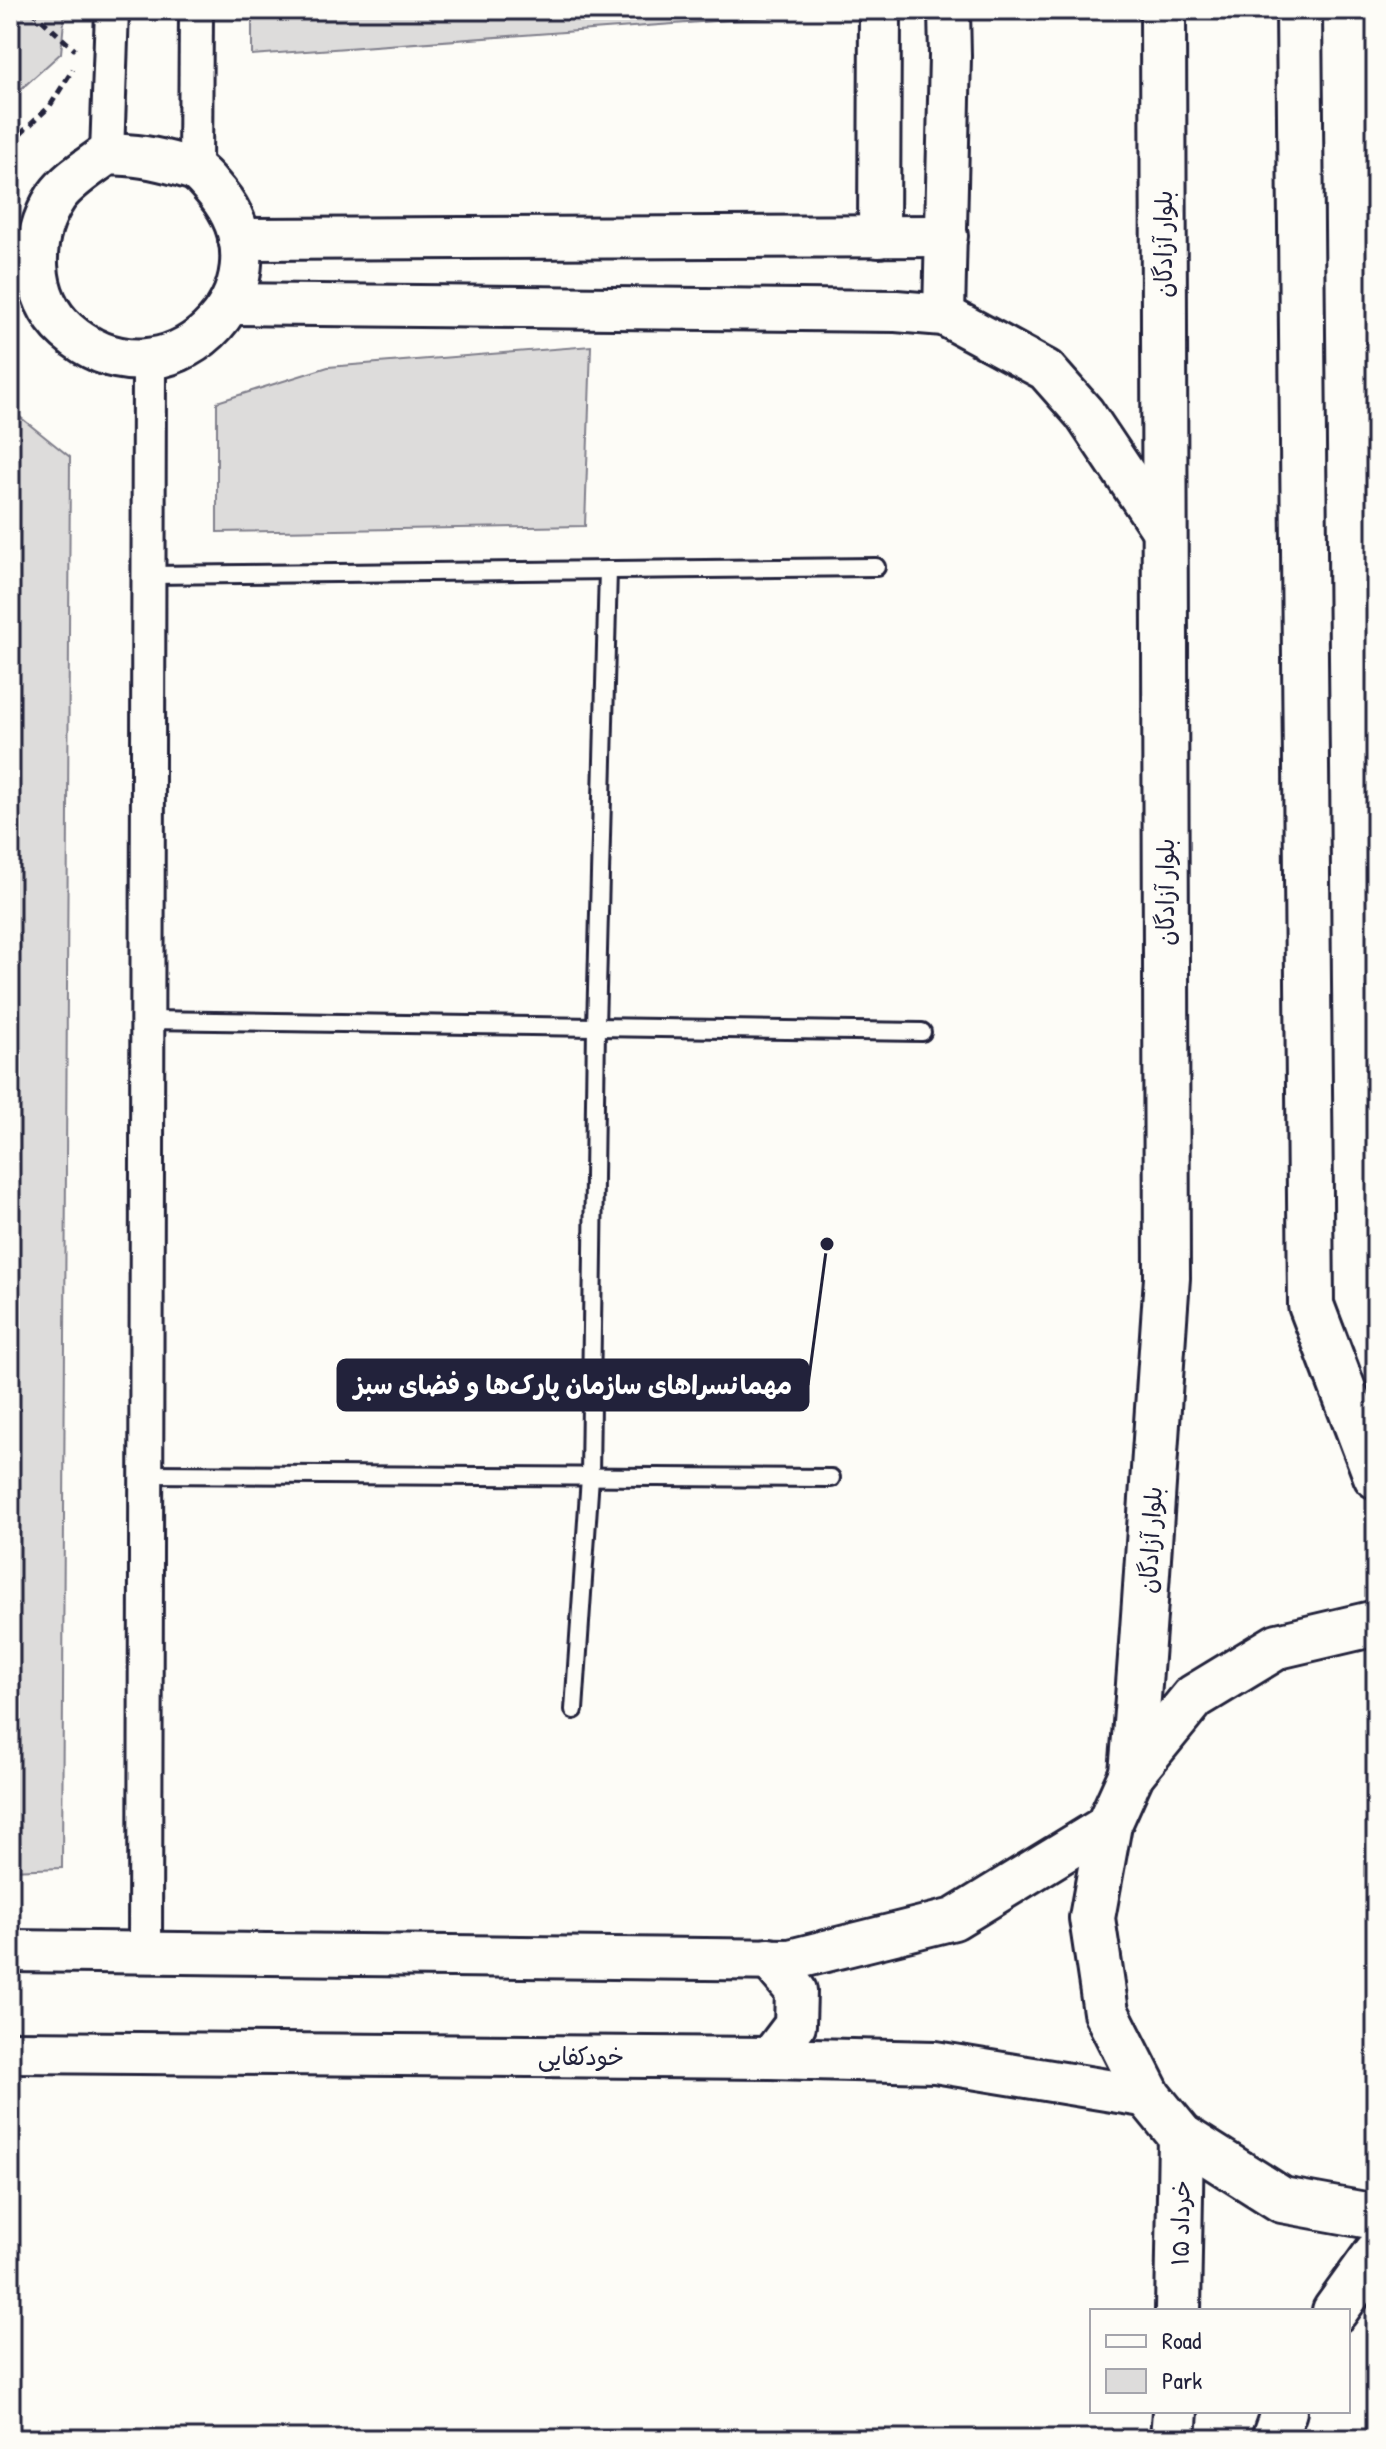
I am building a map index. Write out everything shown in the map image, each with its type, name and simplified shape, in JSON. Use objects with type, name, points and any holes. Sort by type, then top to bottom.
[{"type":"main road","name":"بلوار آزادگان","points":[[1132,1773],[1149,1577],[1154,1453],[1167,1278],[1163,10]]},
{"type":"main road","points":[[1299,10],[1311,1305],[1376,1476]]},
{"type":"main road","points":[[1376,1623],[1278,1646],[1194,1697],[1132,1773],[1109,1824],[1092,1918],[1106,2012],[1149,2097],[1181,2136],[1282,2200],[1376,2217]]},
{"type":"main road","name":"۱۵ خرداد","points":[[1178,2309],[1181,2136]]},
{"type":"main road","points":[[1336,2309],[1376,2254]]},
{"type":"main road","points":[[1173,2439],[1175,2413]]},
{"type":"main road","points":[[1274,2439],[1283,2413]]},
{"type":"street","points":[[107,154],[112,10]]},
{"type":"street","points":[[195,170],[196,10]]},
{"type":"street","points":[[879,237],[880,10]]},
{"type":"street","points":[[944,315],[949,10]]},
{"type":"street","points":[[107,154],[146,155],[195,170],[228,207],[239,239],[240,272],[230,304],[210,331],[182,351],[149,360],[115,358],[83,345],[26,293],[36,258],[26,225],[82,172],[107,154]]},
{"type":"street","points":[[239,239],[947,236]]},
{"type":"street","points":[[230,304],[896,311],[944,315],[1046,370],[1084,413],[1163,531]]},
{"type":"street","points":[[145,1952],[149,360]]},
{"type":"street","points":[[10,1951],[790,1960],[954,1919],[1109,1824]]},
{"type":"street","points":[[769,1959],[796,1991],[795,2025],[770,2058]]},
{"type":"street","name":"خودکفایی","points":[[10,2052],[935,2062],[1149,2097]]},
{"type":"lane","points":[[149,575],[876,567]]},
{"type":"lane","points":[[574,1710],[590,1477],[596,1027],[608,570]]},
{"type":"lane","points":[[148,1020],[922,1032]]},
{"type":"lane","points":[[146,1474],[831,1478]]},
{"type":"path","points":[[31,10],[110,79]]},
{"type":"path","points":[[10,144],[50,106],[81,55],[82,40]]},
{"type":"green space","points":[[10,10],[65,10],[61,53],[10,99]]},
{"type":"green space","points":[[252,10],[769,10],[769,17],[252,55]]},
{"type":"green space","points":[[591,346],[585,526],[217,532],[217,402],[328,367]]},
{"type":"green space","points":[[10,409],[70,457],[62,1868],[10,1870]]},
{"type":"place","name":"مهمانسراهای سازمان پارک‌ها و فضای سبز","points":[[827,1244]]}]
